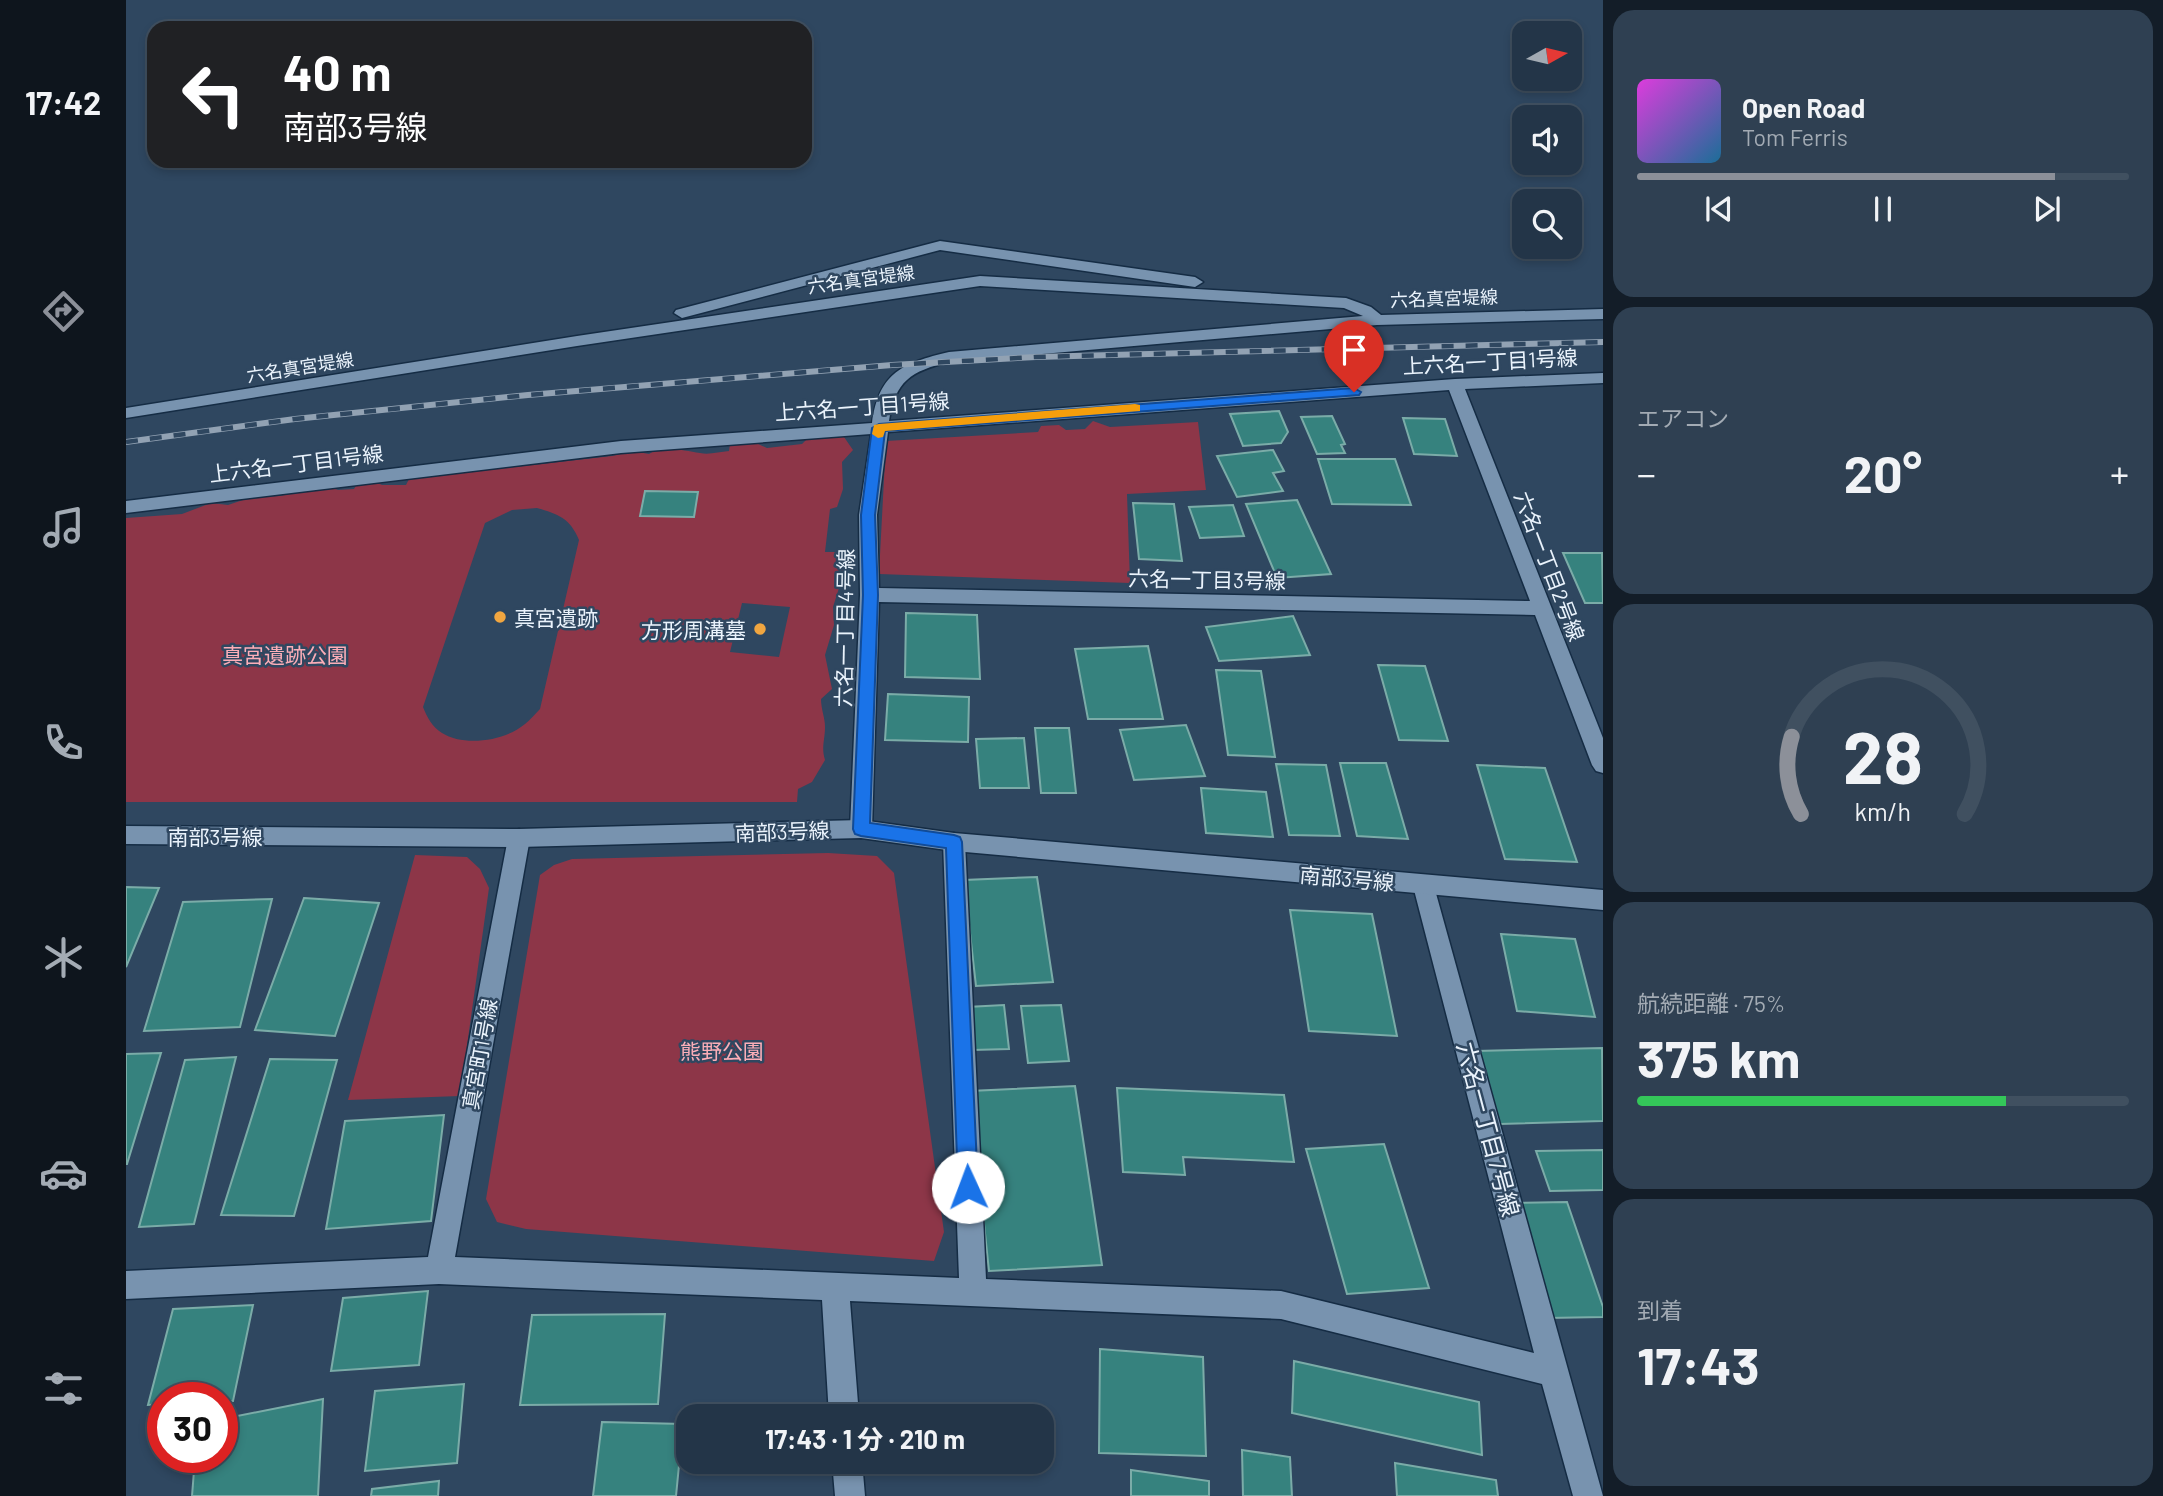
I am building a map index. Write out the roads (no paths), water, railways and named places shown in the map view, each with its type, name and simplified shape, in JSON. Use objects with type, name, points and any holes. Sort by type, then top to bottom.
[{"type":"street","points":[[577,341],[940,245],[1346,303]]},
{"type":"street","name":"六名真宮堤線","points":[[126,413],[577,341],[980,281],[1346,303],[1365,310],[1377,320],[1603,314]]},
{"type":"street","name":"六名一丁目4号線","points":[[861,829],[870,595],[868,515],[884,398],[904,373],[924,363],[949,357],[1377,320]]},
{"type":"street","name":"上六名一丁目1号線","points":[[126,507],[621,447],[1455,384],[1603,379]]},
{"type":"street","name":"六名一丁目2号線","points":[[1455,384],[1603,765]]},
{"type":"street","name":"六名一丁目3号線","points":[[870,595],[1542,608]]},
{"type":"street","name":"南部3号線","points":[[126,835],[519,838],[861,829],[954,842],[1603,900]]},
{"type":"street","name":"真宮町1号線","points":[[439,1270],[519,838]]},
{"type":"street","points":[[954,842],[972,1293]]},
{"type":"street","name":"六名一丁目7号線","points":[[1424,886],[1588,1496]]},
{"type":"street","points":[[126,1285],[439,1270],[1281,1305],[1553,1372]]},
{"type":"street","points":[[835,1286],[843,1404]]},
{"type":"street","points":[[848,1474],[850,1496]]},
{"type":"railway","points":[[126,442],[295,419],[528,395],[892,365],[1036,357],[1603,342]]},
{"type":"place","name":"真宮遺跡","points":[[500,617]]},
{"type":"place","name":"方形周溝墓","points":[[760,629]]},
{"type":"park label","name":"真宮遺跡公園","points":[[285,654]]},
{"type":"park label","name":"熊野公園","points":[[722,1050]]}]
